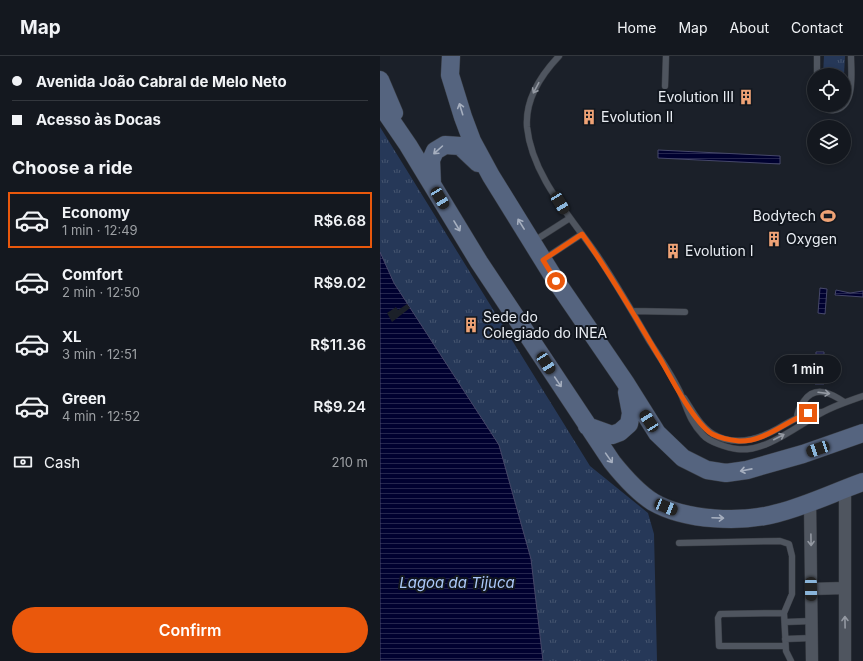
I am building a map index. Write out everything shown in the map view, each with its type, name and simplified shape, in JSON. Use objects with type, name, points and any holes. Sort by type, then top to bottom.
[{"type":"street","points":[[451,56],[450,75],[463,117],[472,141],[491,176],[532,243],[625,382],[657,433],[684,458],[706,470],[726,473],[747,470],[803,454],[863,433]]},
{"type":"street","points":[[380,80],[408,145]]},
{"type":"street","points":[[380,104],[408,145],[479,262],[587,426],[627,481],[653,502],[679,513],[714,518],[749,518],[778,513],[863,482]]},
{"type":"street","points":[[432,185],[431,160],[435,151],[445,145],[460,146],[491,176]]},
{"type":"street","points":[[587,426],[612,435],[620,432],[629,424],[631,413],[625,382]]},
{"type":"street","points":[[845,488],[845,661]]},
{"type":"street","points":[[810,501],[812,661]]},
{"type":"street","points":[[811,589],[844,588]]},
{"type":"lane","points":[[559,56],[546,70],[534,91],[527,115],[527,128],[536,160],[570,218],[632,311],[680,392],[699,420],[712,434],[739,441],[766,435],[797,417],[808,413],[822,412]]},
{"type":"lane","points":[[665,86],[666,56]]},
{"type":"lane","points":[[817,56],[817,68]]},
{"type":"lane","points":[[851,56],[851,68]]},
{"type":"lane","points":[[532,243],[570,218]]},
{"type":"lane","points":[[543,260],[582,234]]},
{"type":"lane","points":[[632,311],[685,312]]},
{"type":"lane","points":[[800,426],[797,417],[800,406],[807,397],[815,392],[824,391],[833,394],[844,402]]},
{"type":"lane","points":[[680,392],[687,415],[704,438],[737,449],[763,445],[800,426],[822,412],[844,402],[863,396]]},
{"type":"lane","points":[[679,543],[780,541],[789,544],[792,556],[792,594],[784,613],[785,646],[791,661]]},
{"type":"lane","points":[[784,613],[720,614],[718,618],[719,646],[785,646]]},
{"type":"lane","points":[[785,622],[812,621]]},
{"type":"lane","points":[[785,638],[812,638]]},
{"type":"green space","points":[[824,56],[845,56],[844,68],[823,68]]},
{"type":"green space","points":[[380,127],[590,466],[648,513],[654,534],[657,661],[543,661],[531,559],[499,445],[394,283],[380,252]]},
{"type":"water","points":[[658,150],[780,156],[780,164],[658,158]]},
{"type":"water","name":"Lagoa da Tijuca","points":[[380,252],[394,283],[499,445],[531,559],[543,661],[380,661]]},
{"type":"water","points":[[820,288],[827,289],[825,314],[818,313]]},
{"type":"water","points":[[836,290],[850,293],[863,291],[863,297],[835,295]]},
{"type":"water","points":[[816,352],[824,352],[824,384],[815,384]]},
{"type":"pier","points":[[407,304],[410,308],[392,322],[387,313],[396,307],[398,310]]},
{"type":"place","name":"Evolution III","points":[[746,97]]},
{"type":"place","name":"Evolution II","points":[[589,117]]},
{"type":"place","name":"Bodytech","points":[[828,216]]},
{"type":"place","name":"Oxygen","points":[[774,239]]},
{"type":"place","name":"Evolution I","points":[[673,251]]},
{"type":"place","name":"Sede do Colegiado do INEA","points":[[471,325]]},
{"type":"route","points":[[556,281],[543,260],[582,234],[632,311],[680,392],[699,420],[712,434],[739,441],[747,440],[766,435],[797,417],[808,413]]}]
